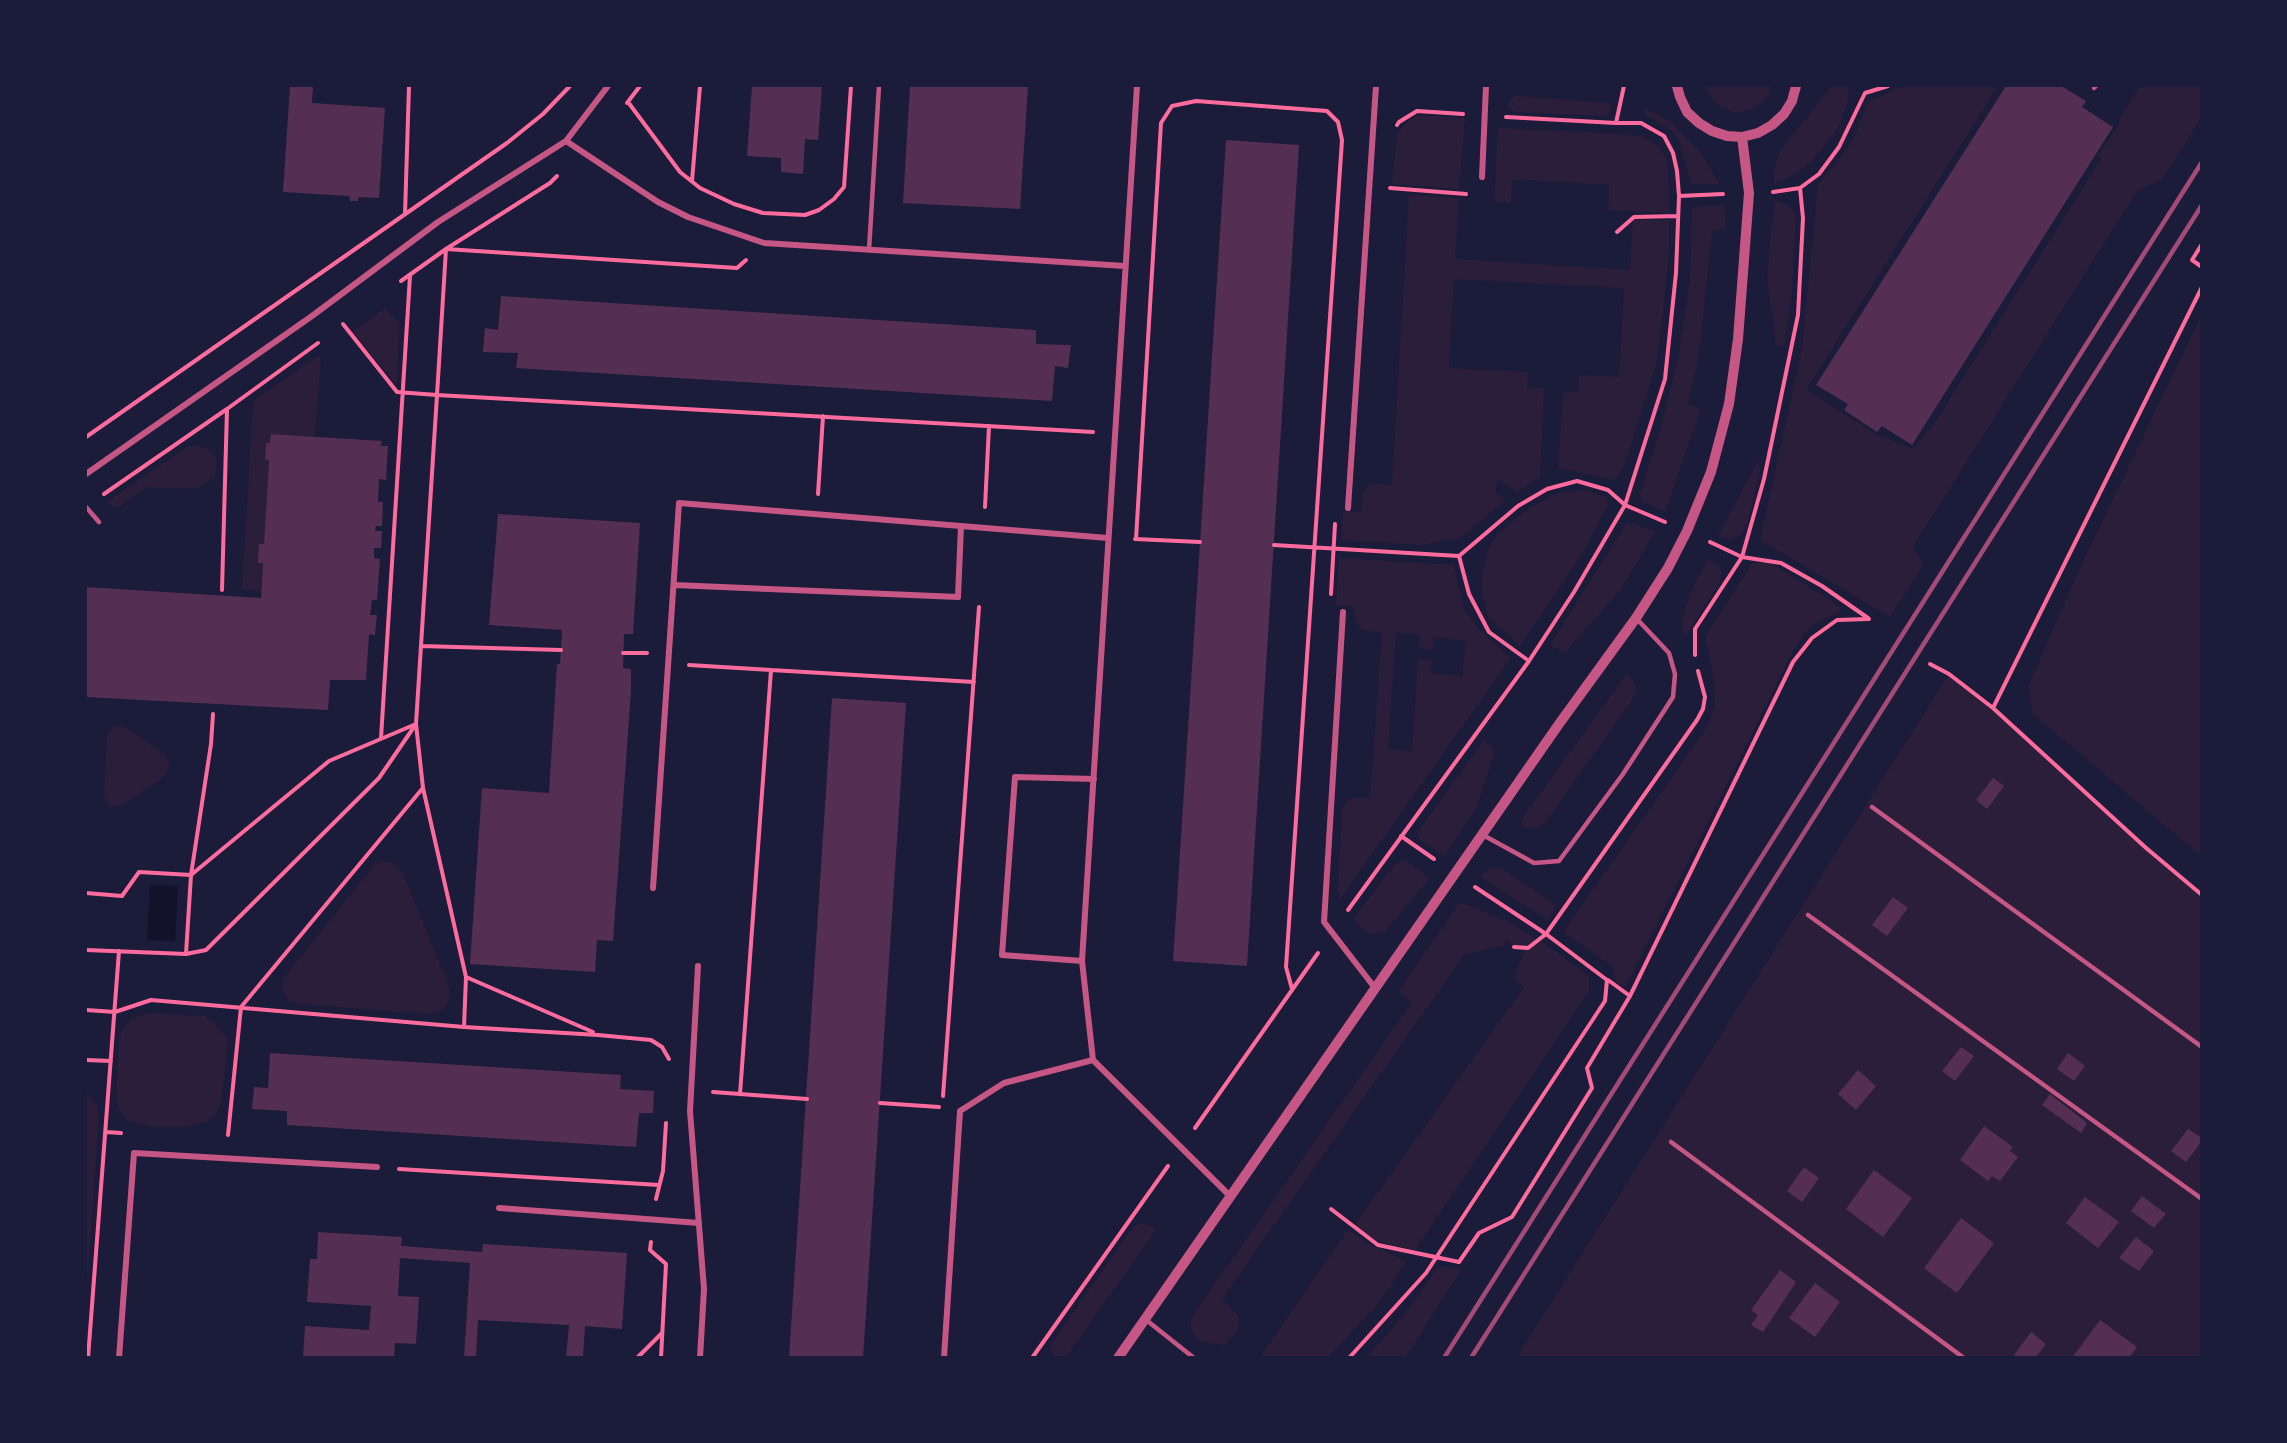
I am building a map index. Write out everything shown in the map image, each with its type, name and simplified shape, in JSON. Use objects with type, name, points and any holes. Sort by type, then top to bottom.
[{"type":"street","points":[[86,474],[312,316],[438,222],[566,141],[608,86]]},
{"type":"street","points":[[1137,86],[1082,961],[1093,1060],[1230,1197]]},
{"type":"street","points":[[1348,508],[1376,86]]},
{"type":"street","points":[[1482,177],[1486,86]]},
{"type":"street","points":[[1677,86],[1680,98],[1699,123],[1727,136],[1758,133],[1772,125],[1784,114],[1792,101],[1796,86]]},
{"type":"street","points":[[1118,1358],[1559,724],[1636,618],[1668,568],[1687,531],[1711,472],[1729,404],[1738,339],[1749,193],[1742,136]]},
{"type":"street","points":[[566,141],[658,202],[731,233],[764,243],[1125,266]]},
{"type":"street","points":[[653,888],[679,503],[1108,538]]},
{"type":"street","points":[[674,585],[958,597],[961,526]]},
{"type":"street","points":[[1343,612],[1324,922],[1375,988]]},
{"type":"street","points":[[1082,961],[1002,956],[1016,777],[1094,779]]},
{"type":"street","points":[[698,966],[690,1111],[704,1289],[700,1358]]},
{"type":"street","points":[[944,1358],[960,1112],[1004,1083],[1093,1060]]},
{"type":"street","points":[[119,1358],[134,1153],[377,1167]]},
{"type":"street","points":[[499,1208],[699,1223]]},
{"type":"lane","points":[[869,250],[879,86]]},
{"type":"lane","points":[[86,507],[99,522]]},
{"type":"lane","points":[[1483,835],[1534,863],[1559,861],[1623,774],[1673,697],[1675,674],[1669,653],[1636,618]]},
{"type":"lane","points":[[1872,807],[2202,1047]]},
{"type":"lane","points":[[1808,915],[2202,1199]]},
{"type":"lane","points":[[1671,1142],[1964,1358]]},
{"type":"lane","points":[[1144,1319],[1194,1358]]},
{"type":"path","points":[[405,214],[409,86]]},
{"type":"path","points":[[86,437],[507,143],[543,114],[570,86]]},
{"type":"path","points":[[622,109],[640,86]]},
{"type":"path","points":[[692,182],[699,86]]},
{"type":"path","points":[[628,102],[680,172],[700,188],[734,204],[763,213],[805,215],[819,210],[834,199],[844,187],[851,86]]},
{"type":"path","points":[[1616,123],[1624,86]]},
{"type":"path","points":[[1862,86],[1865,93]]},
{"type":"path","points":[[1679,196],[1800,188],[1819,174],[1839,147],[1865,93],[1888,86]]},
{"type":"path","points":[[1136,539],[1161,123],[1172,106],[1197,101],[1327,111],[1338,122],[1342,141],[1286,967],[1293,989]]},
{"type":"path","points":[[1032,1358],[1331,934],[1529,661],[1574,592],[1624,505],[1665,379],[1676,273],[1679,196],[1673,153],[1664,136],[1641,123],[1417,111],[1399,122],[1394,132]]},
{"type":"path","points":[[400,282],[446,249],[550,183],[582,151]]},
{"type":"path","points":[[1387,188],[1469,195]]},
{"type":"path","points":[[1742,557],[1764,479],[1798,315],[1803,218],[1800,188]]},
{"type":"path","points":[[1617,232],[1634,217],[1678,216]]},
{"type":"path","points":[[446,249],[737,268],[764,243]]},
{"type":"path","points":[[2202,244],[2192,260],[2202,267]]},
{"type":"path","points":[[446,249],[416,724],[423,788],[466,977],[464,1027]]},
{"type":"path","points":[[381,738],[410,275]]},
{"type":"path","points":[[1993,708],[2202,287]]},
{"type":"path","points":[[334,331],[352,317]]},
{"type":"path","points":[[343,324],[397,392],[403,393],[1115,433]]},
{"type":"path","points":[[95,500],[326,338]]},
{"type":"path","points":[[222,590],[227,409]]},
{"type":"path","points":[[817,514],[823,416]]},
{"type":"path","points":[[983,528],[989,426]]},
{"type":"path","points":[[1274,545],[1459,556],[1518,506],[1547,489],[1577,482],[1608,490],[1624,505],[1742,557],[1781,562],[1822,586],[1869,619],[1837,620],[1812,638],[1793,663],[1630,996],[1587,1068],[1592,1088],[1512,1217],[1479,1233],[1459,1262],[1378,1245],[1331,1209]]},
{"type":"path","points":[[1343,612],[1331,608],[1335,513],[1348,508]]},
{"type":"path","points":[[1108,538],[1200,542]]},
{"type":"path","points":[[1459,556],[1469,594],[1489,632],[1529,661]]},
{"type":"path","points":[[880,1103],[943,1107],[979,596]]},
{"type":"path","points":[[421,646],[561,650]]},
{"type":"path","points":[[668,663],[974,682]]},
{"type":"path","points":[[1930,664],[1949,674],[1993,708],[2145,847],[2202,895]]},
{"type":"path","points":[[740,1094],[771,670]]},
{"type":"path","points":[[186,954],[191,875],[211,744],[213,714]]},
{"type":"path","points":[[86,894],[122,896],[139,872],[191,875],[329,761],[416,724]]},
{"type":"path","points":[[86,950],[186,954],[206,950],[379,778],[416,724]]},
{"type":"path","points":[[228,1140],[241,1008],[423,788]]},
{"type":"path","points":[[1401,836],[1546,934],[1630,996]]},
{"type":"path","points":[[1514,947],[1528,948],[1546,934]]},
{"type":"path","points":[[88,1358],[118,951]]},
{"type":"path","points":[[466,977],[598,1035]]},
{"type":"path","points":[[1349,1358],[1426,1273],[1605,1001],[1607,980]]},
{"type":"path","points":[[86,1010],[115,1012],[151,1000],[464,1027],[651,1040],[662,1047],[669,1057],[669,1068]]},
{"type":"path","points":[[86,1060],[111,1061]]},
{"type":"path","points":[[691,1090],[807,1099]]},
{"type":"path","points":[[661,1358],[666,1264],[651,1250],[659,1185],[663,1171],[666,1112]]},
{"type":"path","points":[[106,1132],[128,1134]]},
{"type":"path","points":[[377,1167],[659,1185]]},
{"type":"path","points":[[637,1358],[663,1332]]},
{"type":"shaded area","points":[[1705,86],[1772,86],[1769,95],[1760,105],[1747,111],[1734,112],[1721,107],[1711,98]]},
{"type":"shaded area","points":[[1832,86],[1849,86],[1847,105],[1837,130],[1812,161],[1796,174],[1774,184],[1774,169],[1780,151]]},
{"type":"shaded area","points":[[1902,86],[1998,86],[1806,390],[1876,434],[1913,449],[1934,424],[2101,159],[2098,156],[2140,86],[2201,86],[2202,117],[2162,179],[2137,191],[1913,547],[1924,565],[1890,617],[1760,540],[1802,349],[1818,184],[1845,152],[1855,136],[1867,103]]},
{"type":"shaded area","points":[[1515,96],[1609,103],[1612,108],[1608,116],[1517,112],[1508,109],[1507,103]]},
{"type":"shaded area","points":[[1647,109],[1668,120],[1700,152],[1720,184],[1691,184],[1679,140],[1671,130],[1645,115],[1644,111]]},
{"type":"shaded area","points":[[1418,115],[1465,118],[1459,189],[1392,184],[1397,135],[1406,123]]},
{"type":"shaded area","points":[[1498,128],[1619,134],[1640,136],[1651,141],[1659,147],[1668,163],[1669,213],[1608,210],[1609,185],[1512,179],[1511,203],[1494,202]]},
{"type":"shaded area","points":[[1409,195],[1459,198],[1455,259],[1630,270],[1633,220],[1669,220],[1664,305],[1656,366],[1625,463],[1616,480],[1558,468],[1563,393],[1578,392],[1579,375],[1619,377],[1624,288],[1454,279],[1449,368],[1528,372],[1527,388],[1544,389],[1540,477],[1518,492],[1497,479],[1496,492],[1505,501],[1460,538],[1421,545],[1341,540],[1343,511],[1361,513],[1363,493],[1370,484],[1392,485]]},
{"type":"shaded area","points":[[1774,201],[1785,203],[1792,208],[1796,217],[1792,292],[1784,346],[1776,345],[1767,278]]},
{"type":"shaded area","points":[[1724,205],[1726,229],[1712,231],[1699,356],[1688,404],[1701,409],[1665,512],[1642,501],[1640,494],[1664,416],[1679,353],[1690,280],[1692,207]]},
{"type":"shaded area","points":[[385,308],[399,323],[397,385],[352,332]]},
{"type":"shaded area","points":[[2201,316],[2202,856],[2033,714],[2028,687],[2078,572]]},
{"type":"shaded area","points":[[319,355],[321,360],[315,436],[271,434],[270,443],[266,443],[265,459],[269,460],[264,544],[258,563],[263,563],[261,591],[242,590],[253,401]]},
{"type":"shaded area","points":[[189,446],[201,446],[211,451],[216,457],[217,469],[214,478],[200,487],[184,489],[147,487],[119,507],[112,507],[107,502]]},
{"type":"shaded area","points":[[1759,459],[1760,470],[1748,522],[1742,533],[1731,540],[1718,536]]},
{"type":"shaded area","points":[[1586,490],[1606,497],[1608,505],[1580,558],[1520,646],[1488,617],[1482,592],[1482,575],[1488,550],[1497,534],[1528,509],[1557,493]]},
{"type":"shaded area","points":[[1626,524],[1635,524],[1655,532],[1620,591],[1564,653],[1550,645]]},
{"type":"shaded area","points":[[1339,558],[1454,565],[1463,607],[1477,628],[1511,658],[1340,899],[1338,890],[1342,809],[1353,798],[1370,798],[1382,632],[1366,631],[1359,627],[1355,619],[1354,607],[1336,605]],"holes":[[[1396,633],[1420,634],[1419,649],[1433,650],[1434,637],[1466,641],[1462,676],[1430,673],[1432,660],[1418,658],[1412,751],[1388,749]]]},
{"type":"shaded area","points":[[1709,559],[1722,572],[1719,584],[1685,637],[1682,625],[1685,607]]},
{"type":"shaded area","points":[[1753,562],[1773,564],[1842,608],[1836,614],[1816,623],[1806,632],[1794,649],[1626,986],[1617,983],[1612,966],[1563,932],[1706,729],[1715,706],[1714,680],[1705,637]]},
{"type":"shaded area","points":[[1628,674],[1635,684],[1636,691],[1633,699],[1545,823],[1536,829],[1522,827],[1521,820]]},
{"type":"shaded area","points":[[1949,674],[1993,708],[2201,895],[2201,1357],[1516,1358]]},
{"type":"shaded area","points":[[118,725],[127,728],[166,756],[170,764],[165,776],[122,805],[113,807],[109,806],[104,798],[107,734]]},
{"type":"shaded area","points":[[1484,740],[1495,751],[1476,808],[1444,857],[1419,839],[1417,833]]},
{"type":"shaded area","points":[[1406,860],[1430,878],[1385,932],[1373,934],[1365,931],[1353,919],[1396,863]]},
{"type":"shaded area","points":[[382,861],[391,862],[403,873],[448,984],[450,993],[447,1005],[444,1009],[431,1014],[299,1004],[289,1001],[282,988],[283,979],[374,865]]},
{"type":"shaded area","points":[[1488,869],[1503,869],[1557,905],[1548,920],[1480,877]]},
{"type":"shaded area","points":[[150,885],[178,886],[175,941],[147,940]]},
{"type":"shaded area","points":[[1460,902],[1509,922],[1551,948],[1589,976],[1589,991],[1415,1250],[1382,1243],[1354,1226],[1524,987],[1515,981],[1514,976],[1524,952],[1506,940],[1502,946],[1465,954],[1222,1299],[1239,1317],[1238,1330],[1224,1345],[1201,1342],[1191,1331],[1191,1318],[1412,1002],[1399,991]]},
{"type":"shaded area","points":[[148,1013],[204,1016],[214,1022],[226,1037],[228,1044],[221,1103],[215,1115],[206,1122],[189,1127],[152,1127],[127,1120],[118,1109],[116,1097],[119,1039],[124,1027],[131,1019]]},
{"type":"shaded area","points":[[86,1090],[98,1107],[99,1114],[86,1301]]},
{"type":"shaded area","points":[[1142,1223],[1157,1229],[1066,1357],[1055,1357],[1051,1344],[1133,1227]]},
{"type":"shaded area","points":[[1348,1230],[1369,1244],[1406,1261],[1391,1286],[1373,1310],[1328,1357],[1260,1357]]},
{"type":"shaded area","points":[[1438,1267],[1462,1268],[1406,1357],[1367,1357],[1409,1309]]},
{"type":"building","points":[[290,86],[313,86],[312,103],[385,108],[379,198],[358,197],[358,201],[350,201],[349,196],[283,192]]},
{"type":"building","points":[[752,86],[822,86],[818,140],[805,139],[803,174],[781,172],[781,158],[747,156]]},
{"type":"building","points":[[910,86],[1028,86],[1020,209],[903,203]]},
{"type":"building","points":[[2006,86],[2061,86],[2086,101],[2082,107],[2113,127],[1912,445],[1882,426],[1877,432],[1844,410],[1848,404],[1816,385]]},
{"type":"building","points":[[1226,140],[1299,145],[1247,966],[1173,961]]},
{"type":"building","points":[[501,296],[1036,330],[1036,344],[1071,345],[1068,368],[1055,366],[1052,401],[516,368],[518,353],[483,352],[485,328],[498,330]]},
{"type":"building","points":[[271,434],[382,441],[381,446],[388,446],[386,480],[379,479],[378,502],[383,502],[382,526],[376,526],[375,531],[382,531],[381,548],[374,548],[374,558],[380,559],[377,600],[372,600],[370,615],[377,615],[375,635],[369,634],[366,680],[330,680],[328,710],[86,697],[86,587],[261,598],[263,563],[258,563],[259,544],[264,544],[269,460],[265,460],[266,443],[270,443]]},
{"type":"building","points":[[498,514],[640,523],[633,634],[624,634],[623,668],[631,669],[631,691],[613,941],[597,940],[595,972],[470,964],[482,788],[549,793],[557,664],[560,664],[562,630],[489,625]]},
{"type":"building","points":[[832,698],[906,703],[863,1358],[789,1358]]},
{"type":"building","points":[[1993,778],[2004,786],[1987,809],[1976,800]]},
{"type":"building","points":[[1893,897],[1908,908],[1887,936],[1872,925]]},
{"type":"building","points":[[1961,1047],[1974,1056],[1955,1081],[1942,1071]]},
{"type":"building","points":[[270,1053],[621,1075],[620,1089],[654,1091],[653,1113],[639,1113],[636,1147],[287,1125],[287,1111],[252,1109],[254,1087],[268,1088]]},
{"type":"building","points":[[2068,1053],[2085,1066],[2074,1081],[2057,1069]]},
{"type":"building","points":[[1858,1070],[1876,1086],[1856,1110],[1838,1094]]},
{"type":"building","points":[[2050,1094],[2087,1123],[2081,1133],[2042,1105]]},
{"type":"building","points":[[1984,1126],[2013,1147],[2010,1151],[2018,1157],[2000,1181],[1992,1176],[1988,1181],[1960,1160]]},
{"type":"building","points":[[2188,1129],[2202,1138],[2202,1141],[2186,1162],[2171,1151]]},
{"type":"building","points":[[1804,1167],[1819,1178],[1802,1202],[1787,1191]]},
{"type":"building","points":[[1874,1170],[1912,1198],[1883,1237],[1846,1209]]},
{"type":"building","points":[[2142,1196],[2166,1214],[2154,1228],[2131,1211]]},
{"type":"building","points":[[2085,1197],[2119,1222],[2098,1248],[2066,1223]]},
{"type":"building","points":[[1961,1218],[1994,1243],[1957,1293],[1924,1268]]},
{"type":"building","points":[[318,1232],[402,1237],[401,1246],[482,1252],[483,1244],[627,1253],[622,1329],[585,1326],[583,1358],[566,1358],[569,1325],[478,1320],[476,1358],[464,1358],[470,1263],[400,1258],[398,1296],[419,1297],[416,1344],[395,1343],[394,1358],[303,1358],[305,1326],[369,1330],[371,1306],[307,1302],[310,1259],[317,1259]]},
{"type":"building","points":[[2136,1237],[2154,1251],[2139,1271],[2119,1258]]},
{"type":"building","points":[[1780,1270],[1796,1282],[1763,1332],[1751,1325],[1758,1315],[1751,1310]]},
{"type":"building","points":[[1815,1283],[1840,1302],[1815,1337],[1789,1318]]},
{"type":"building","points":[[2100,1320],[2137,1347],[2129,1358],[2072,1358]]},
{"type":"building","points":[[2031,1332],[2046,1344],[2035,1358],[2017,1358],[2014,1355]]},
{"type":"railway","points":[[1444,1358],[2202,162]]},
{"type":"railway","points":[[1471,1358],[2202,205]]}]
